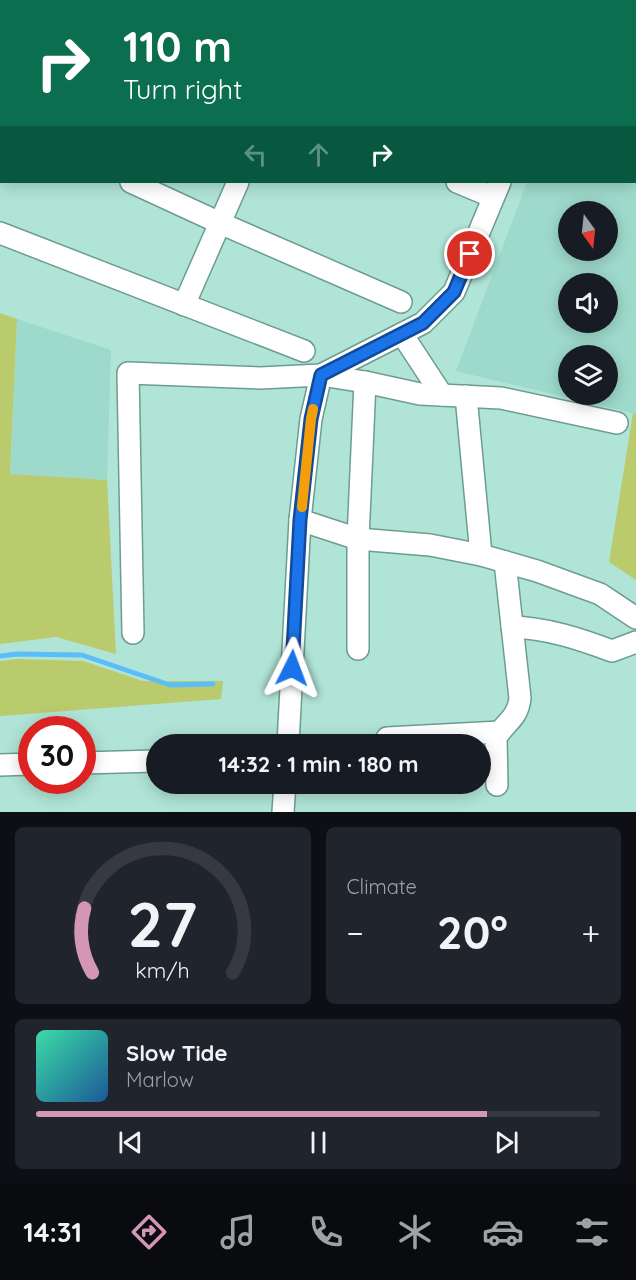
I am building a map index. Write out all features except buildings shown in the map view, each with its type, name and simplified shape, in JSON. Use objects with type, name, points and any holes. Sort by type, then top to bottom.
[{"type":"street","points":[[133,183],[401,302]]},
{"type":"street","points":[[184,305],[238,183]]},
{"type":"street","points":[[321,375],[423,323],[454,292],[497,189],[463,183]]},
{"type":"street","points":[[0,233],[304,351]]},
{"type":"street","points":[[402,334],[442,395]]},
{"type":"street","points":[[133,633],[128,373],[260,378],[321,375],[420,394],[501,398],[617,423]]},
{"type":"street","points":[[289,734],[300,520],[311,419],[321,375]]},
{"type":"street","points":[[358,649],[358,539],[365,382]]},
{"type":"street","points":[[466,396],[481,555]]},
{"type":"street","points":[[300,520],[358,539],[430,545],[505,561],[600,594],[636,618]]},
{"type":"street","points":[[497,785],[496,737],[516,714],[520,698],[505,561]]},
{"type":"street","points":[[512,627],[550,631],[612,651],[636,642]]},
{"type":"street","points":[[462,734],[500,732]]},
{"type":"street","points":[[96,762],[146,760]]},
{"type":"street","points":[[0,765],[18,764]]},
{"type":"street","points":[[283,812],[284,794]]},
{"type":"shaded area","points":[[527,183],[636,183],[636,414],[598,405],[618,405],[618,345],[558,345],[558,395],[456,371]]},
{"type":"shaded area","points":[[17,319],[111,350],[107,480],[10,475]]},
{"type":"green space","points":[[0,313],[17,319],[10,474],[107,480],[116,654],[56,637],[0,644]]},
{"type":"green space","points":[[633,413],[636,414],[636,580],[609,562]]},
{"type":"green space","points":[[16,659],[83,661],[143,681],[223,681],[221,699],[0,716],[0,661]]},
{"type":"waterway","points":[[0,656],[82,655],[170,685],[213,684]]},
{"type":"slow traffic","points":[[302,507],[313,409]]},
{"type":"route","points":[[292,668],[300,520],[311,419],[321,375],[423,323],[454,292],[470,254]]}]
